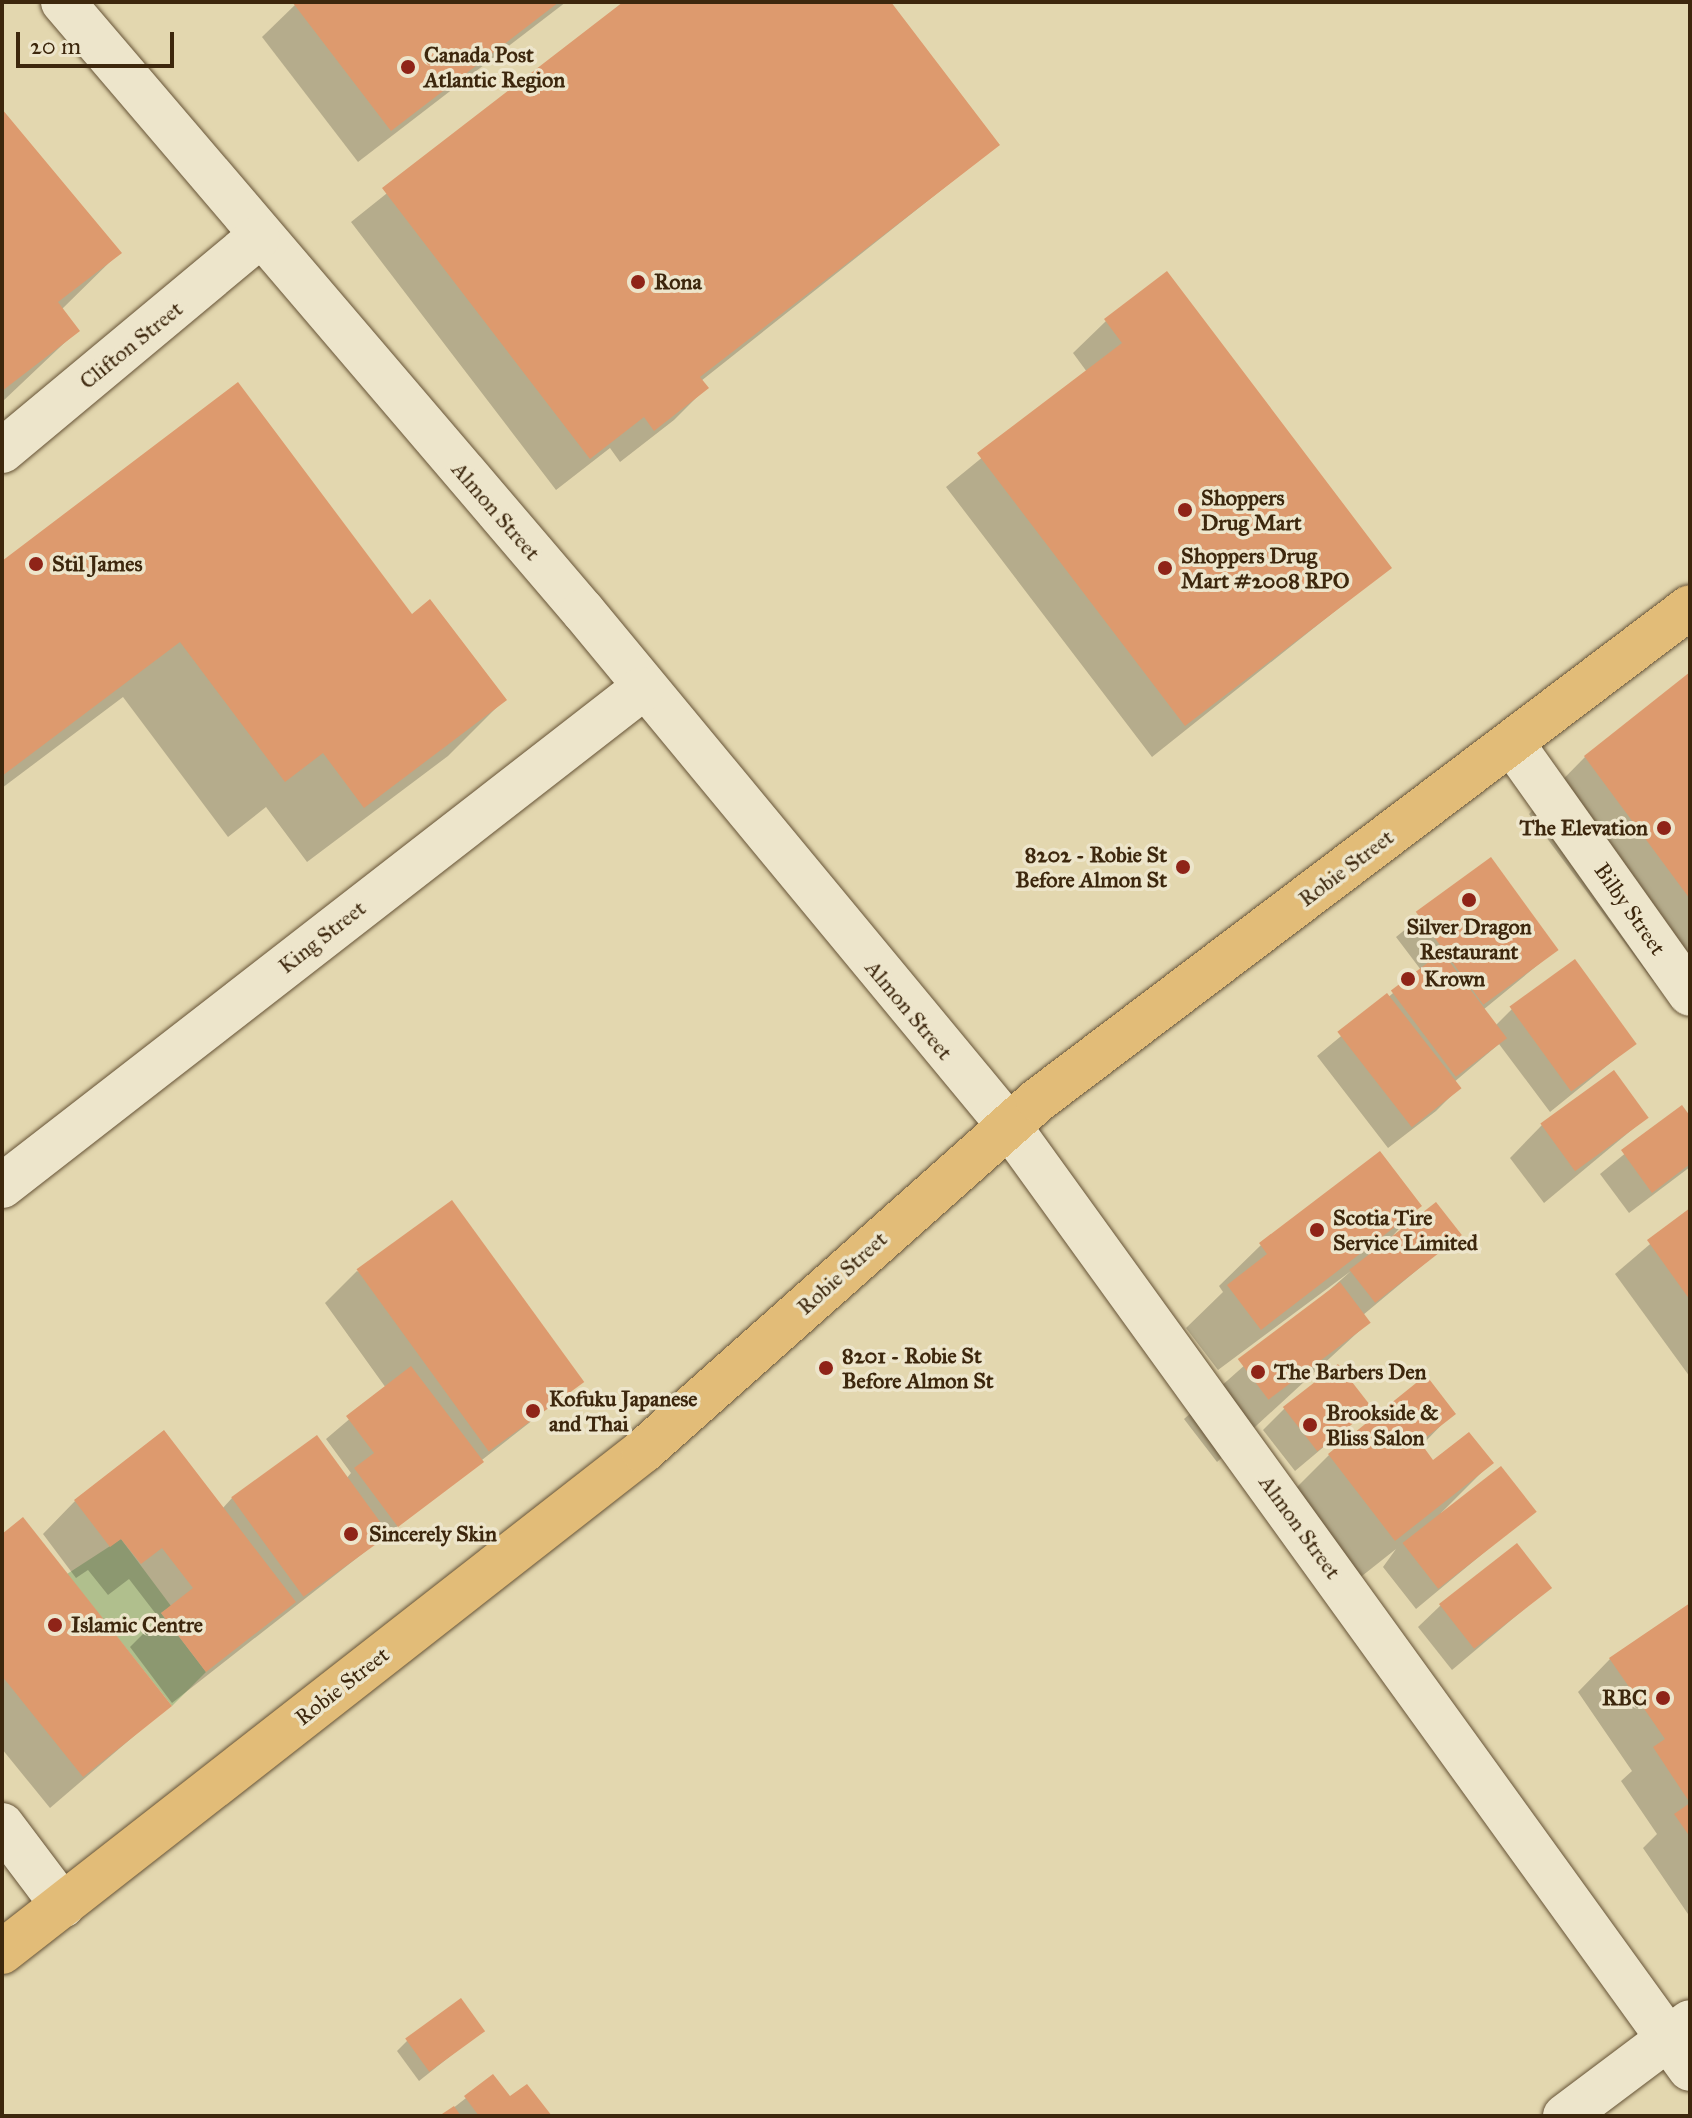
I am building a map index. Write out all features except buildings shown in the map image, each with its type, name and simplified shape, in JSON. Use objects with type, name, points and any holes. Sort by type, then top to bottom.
[{"type":"main road","name":"Robie Street","points":[[2,1952],[643,1451],[1009,1126],[1514,746],[1690,607]]},
{"type":"street","name":"Almon Street","points":[[63,2],[258,238],[1009,1126],[1682,2043]]},
{"type":"street","name":"Clifton Street","points":[[2,451],[258,238]]},
{"type":"street","name":"King Street","points":[[2,1186],[642,689]]},
{"type":"street","name":"Bilby Street","points":[[1514,746],[1690,994]]},
{"type":"street","points":[[2,1825],[63,1906]]},
{"type":"street","points":[[1565,2116],[1682,2043]]},
{"type":"green space","points":[[121,1539],[171,1606],[161,1613],[206,1672],[172,1706],[67,1574]]},
{"type":"place","name":"Canada Post Atlantic Region","points":[[408,67]]},
{"type":"place","name":"Rona","points":[[638,282]]},
{"type":"place","name":"Shoppers Drug Mart","points":[[1185,510]]},
{"type":"place","name":"Stil James","points":[[36,564]]},
{"type":"place","name":"Shoppers Drug Mart #2008 RPO","points":[[1165,568]]},
{"type":"place","name":"The Elevation","points":[[1664,828]]},
{"type":"place","name":"8202 - Robie St Before Almon St","points":[[1183,867]]},
{"type":"place","name":"Silver Dragon Restaurant","points":[[1469,900]]},
{"type":"place","name":"Krown","points":[[1408,979]]},
{"type":"place","name":"Scotia Tire Service Limited","points":[[1317,1230]]},
{"type":"place","name":"8201 - Robie St Before Almon St","points":[[826,1368]]},
{"type":"place","name":"The Barbers Den","points":[[1258,1372]]},
{"type":"place","name":"Kofuku Japanese and Thai","points":[[533,1411]]},
{"type":"place","name":"Brookside & Bliss Salon","points":[[1310,1425]]},
{"type":"place","name":"Sincerely Skin","points":[[351,1534]]},
{"type":"place","name":"Islamic Centre","points":[[55,1625]]},
{"type":"place","name":"RBC","points":[[1663,1698]]}]
